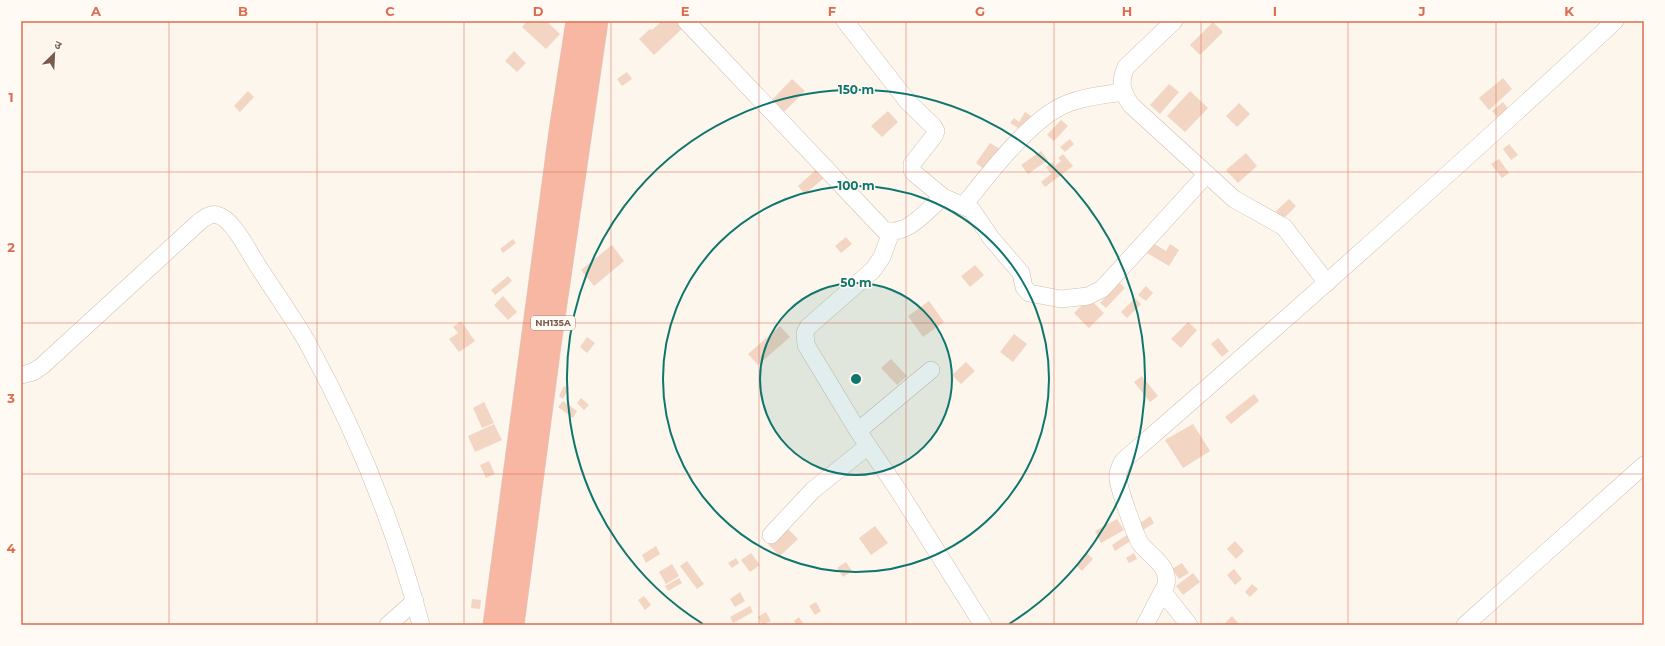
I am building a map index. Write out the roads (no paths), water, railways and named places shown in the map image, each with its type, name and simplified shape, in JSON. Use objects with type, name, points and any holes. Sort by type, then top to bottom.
[{"type":"highway","name":"NH135A","points":[[494,625],[559,139],[577,21]]},
{"type":"highway","name":"NH135A","points":[[513,625],[552,329],[597,21]]},
{"type":"street","points":[[686,21],[877,225],[884,230],[891,232],[901,231],[943,197]]},
{"type":"street","points":[[845,21],[908,102],[934,129],[934,136],[912,164],[912,170],[934,191],[943,197],[964,205],[979,217],[991,238],[1021,273],[1024,287],[1029,293],[1061,299],[1088,296],[1102,289],[1206,174]]},
{"type":"street","points":[[1174,21],[1126,67],[1122,75],[1123,92],[1131,105],[1234,199],[1284,227],[1327,283]]},
{"type":"street","points":[[1145,625],[1163,592],[1168,578],[1163,567],[1142,545],[1136,536],[1118,479],[1119,467],[1123,461],[1327,283],[1518,112],[1615,21]]},
{"type":"street","points":[[964,205],[1010,149],[1049,113],[1067,103],[1082,98],[1123,92]]},
{"type":"street","points":[[21,375],[33,372],[42,366],[198,223],[209,216],[216,215],[225,219],[232,226],[306,342],[344,416],[383,507],[415,601],[421,625]]},
{"type":"street","points":[[891,232],[877,266],[808,328],[805,333],[806,345],[858,431],[900,493],[983,625]]},
{"type":"street","points":[[858,431],[931,370]]},
{"type":"street","points":[[771,535],[813,490],[868,446]]},
{"type":"street","points":[[1465,625],[1644,465]]},
{"type":"street","points":[[1163,592],[1189,625]]},
{"type":"street","points":[[388,625],[415,601]]}]
